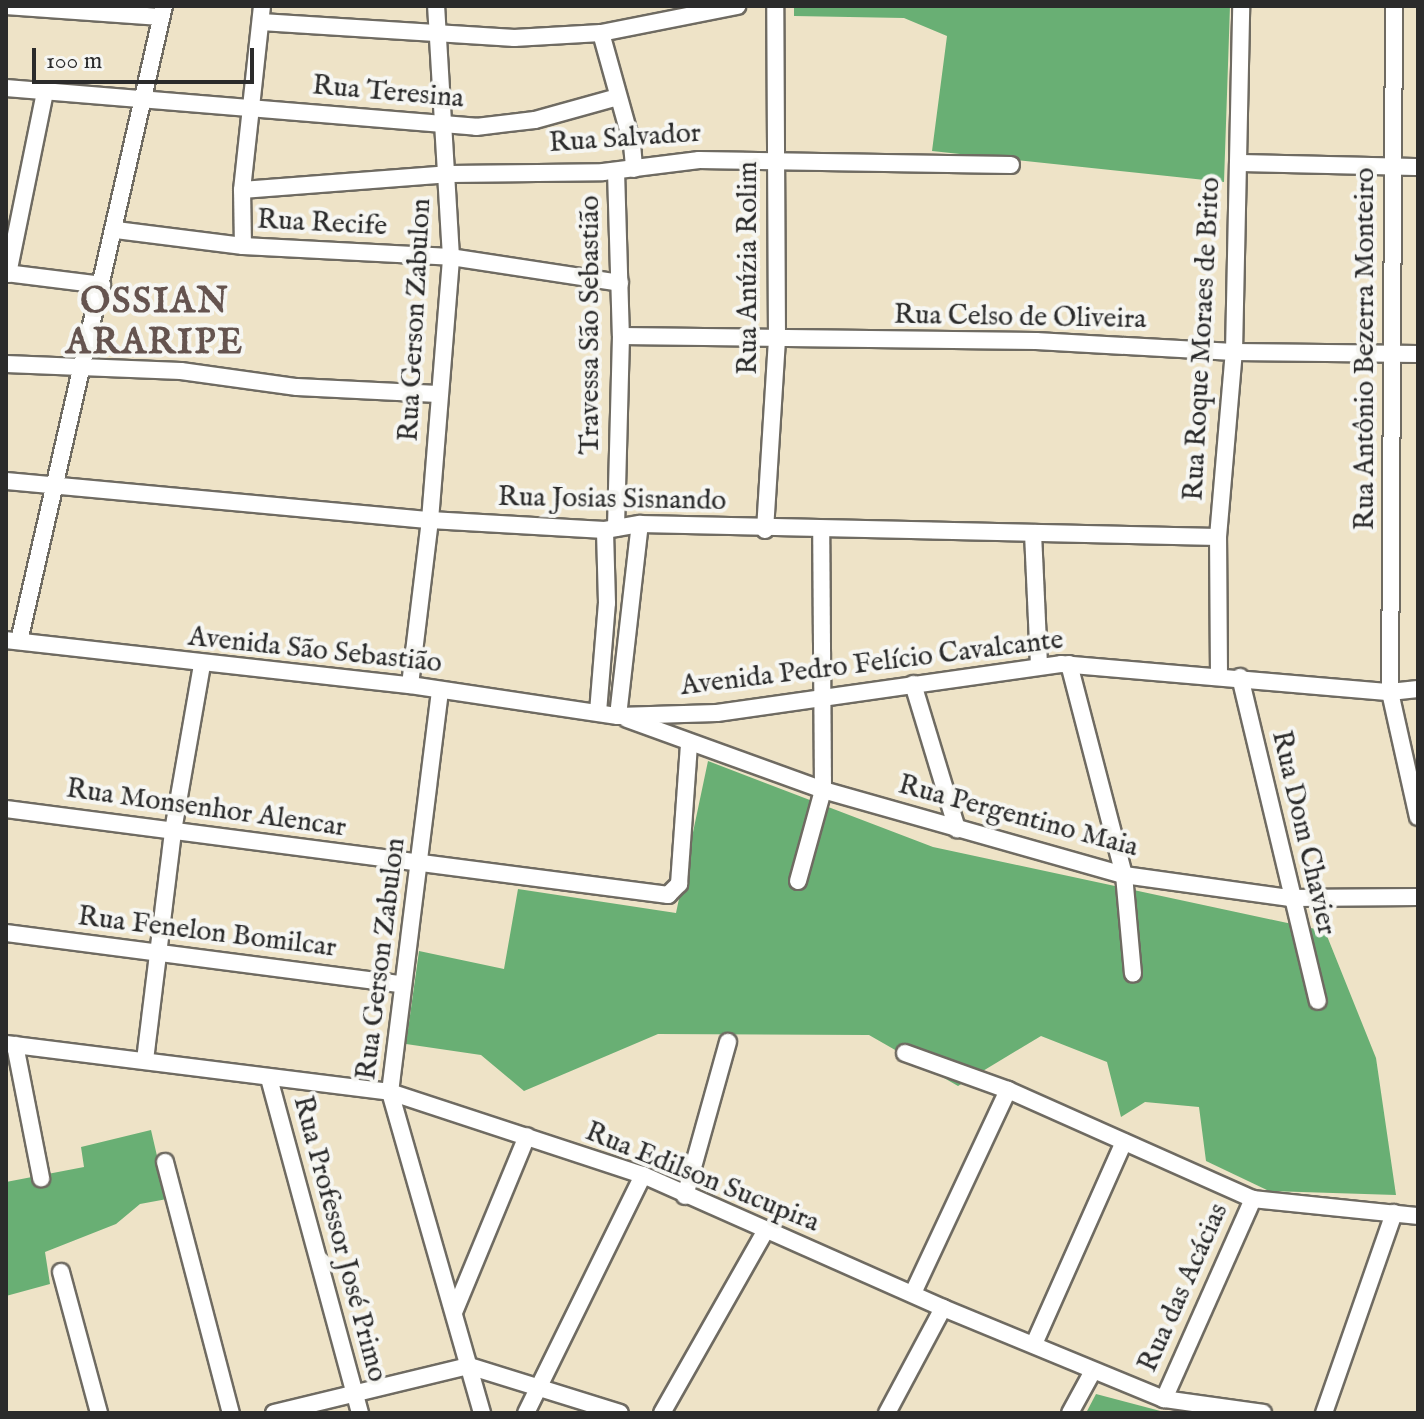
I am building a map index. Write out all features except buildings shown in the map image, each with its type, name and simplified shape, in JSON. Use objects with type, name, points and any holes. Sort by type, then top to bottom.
[{"type":"street","points":[[6,6],[162,12],[116,230],[13,641]]},
{"type":"street","name":"Rua Gerson Zabulon","points":[[410,685],[430,520],[451,257],[450,174],[443,122],[436,6]]},
{"type":"street","points":[[243,246],[242,190],[262,14],[436,35],[514,38],[601,33],[674,11],[737,6]]},
{"type":"street","name":"Rua Anúzia Rolim","points":[[765,530],[777,338],[775,6]]},
{"type":"street","name":"Rua Roque Moraes de Brito","points":[[1219,675],[1218,537],[1234,352],[1241,6]]},
{"type":"street","name":"Rua Antônio Bezerra Monteiro","points":[[1394,6],[1390,692],[1418,817]]},
{"type":"street","name":"Travessa São Sebastião","points":[[601,33],[634,169]]},
{"type":"street","name":"Rua Teresina","points":[[6,88],[250,109],[506,126],[618,97]]},
{"type":"street","points":[[45,92],[7,274],[102,285]]},
{"type":"street","name":"Rua Salvador","points":[[242,190],[450,174],[616,171],[699,160],[776,164],[1011,165]]},
{"type":"street","points":[[1238,163],[1418,167]]},
{"type":"street","name":"Travessa São Sebastião","points":[[598,712],[621,336],[616,171]]},
{"type":"street","name":"Rua Recife","points":[[116,230],[243,246],[451,257],[620,283]]},
{"type":"street","name":"Rua Celso de Oliveira","points":[[621,336],[1036,341],[1234,352],[1418,354]]},
{"type":"street","points":[[6,364],[181,371],[297,387],[438,394]]},
{"type":"street","name":"Rua Josias Sisnando","points":[[6,481],[430,520],[611,529],[640,524],[765,530],[1218,537]]},
{"type":"street","points":[[618,716],[640,524]]},
{"type":"street","points":[[798,881],[823,790],[819,699],[821,531]]},
{"type":"street","points":[[1033,533],[1039,665]]},
{"type":"street","name":"Avenida São Sebastião","points":[[13,641],[202,665],[410,685],[618,716]]},
{"type":"street","points":[[1069,664],[1124,875],[1133,974]]},
{"type":"street","name":"Avenida Pedro Felício Cavalcante","points":[[618,716],[717,713],[1039,665],[1069,664],[1219,675],[1390,692],[1418,689]]},
{"type":"street","points":[[145,1060],[173,831],[202,665]]},
{"type":"street","name":"Rua Dom Chavier","points":[[1240,677],[1290,898],[1318,1001]]},
{"type":"street","points":[[913,684],[957,829]]},
{"type":"street","name":"Rua Gerson Zabulon","points":[[440,691],[401,984],[390,1092],[455,1310],[482,1413]]},
{"type":"street","name":"Rua Pergentino Maia","points":[[618,716],[823,790],[1124,875],[1290,898],[1418,897]]},
{"type":"street","name":"Rua Monsenhor Alencar","points":[[6,809],[657,896],[675,892],[679,884],[689,744]]},
{"type":"street","name":"Rua Fenelon Bomilcar","points":[[6,933],[401,984]]},
{"type":"street","points":[[685,1196],[728,1042]]},
{"type":"street","points":[[10,1045],[41,1178]]},
{"type":"street","name":"Rua Edilson Sucupira","points":[[10,1045],[390,1092],[643,1175],[765,1232],[1164,1399],[1263,1413]]},
{"type":"street","points":[[905,1053],[1008,1090],[1253,1199],[1418,1216]]},
{"type":"street","name":"Rua Professor José Primo","points":[[269,1078],[360,1413]]},
{"type":"street","points":[[913,1293],[1008,1090]]},
{"type":"street","points":[[455,1310],[527,1136]]},
{"type":"street","points":[[1034,1344],[1124,1142]]},
{"type":"street","points":[[165,1162],[231,1413]]},
{"type":"street","points":[[526,1413],[643,1175]]},
{"type":"street","name":"Rua das Acácias","points":[[1164,1399],[1253,1199]]},
{"type":"street","points":[[1324,1413],[1394,1213]]},
{"type":"street","points":[[662,1413],[765,1232]]},
{"type":"street","points":[[61,1272],[99,1413]]},
{"type":"street","points":[[887,1413],[943,1308]]},
{"type":"street","points":[[274,1413],[469,1366],[620,1413]]},
{"type":"street","points":[[1070,1413],[1093,1371]]},
{"type":"green space","points":[[794,6],[1230,6],[1224,182],[932,151],[947,36],[904,18],[794,16]]},
{"type":"green space","points":[[708,761],[933,847],[1325,931],[1376,1058],[1396,1195],[1269,1191],[1206,1161],[1199,1107],[1145,1102],[1121,1117],[1107,1062],[1041,1036],[958,1086],[869,1035],[658,1034],[524,1091],[481,1055],[406,1044],[419,951],[504,969],[518,889],[676,913]]},
{"type":"green space","points":[[151,1130],[167,1199],[140,1204],[116,1224],[45,1252],[50,1284],[6,1296],[6,1182],[84,1167],[81,1147]]},
{"type":"green space","points":[[1096,1394],[1168,1413],[1086,1413]]},
{"type":"district","name":"OSSIAN ARARIPE","points":[[155,322]]}]
